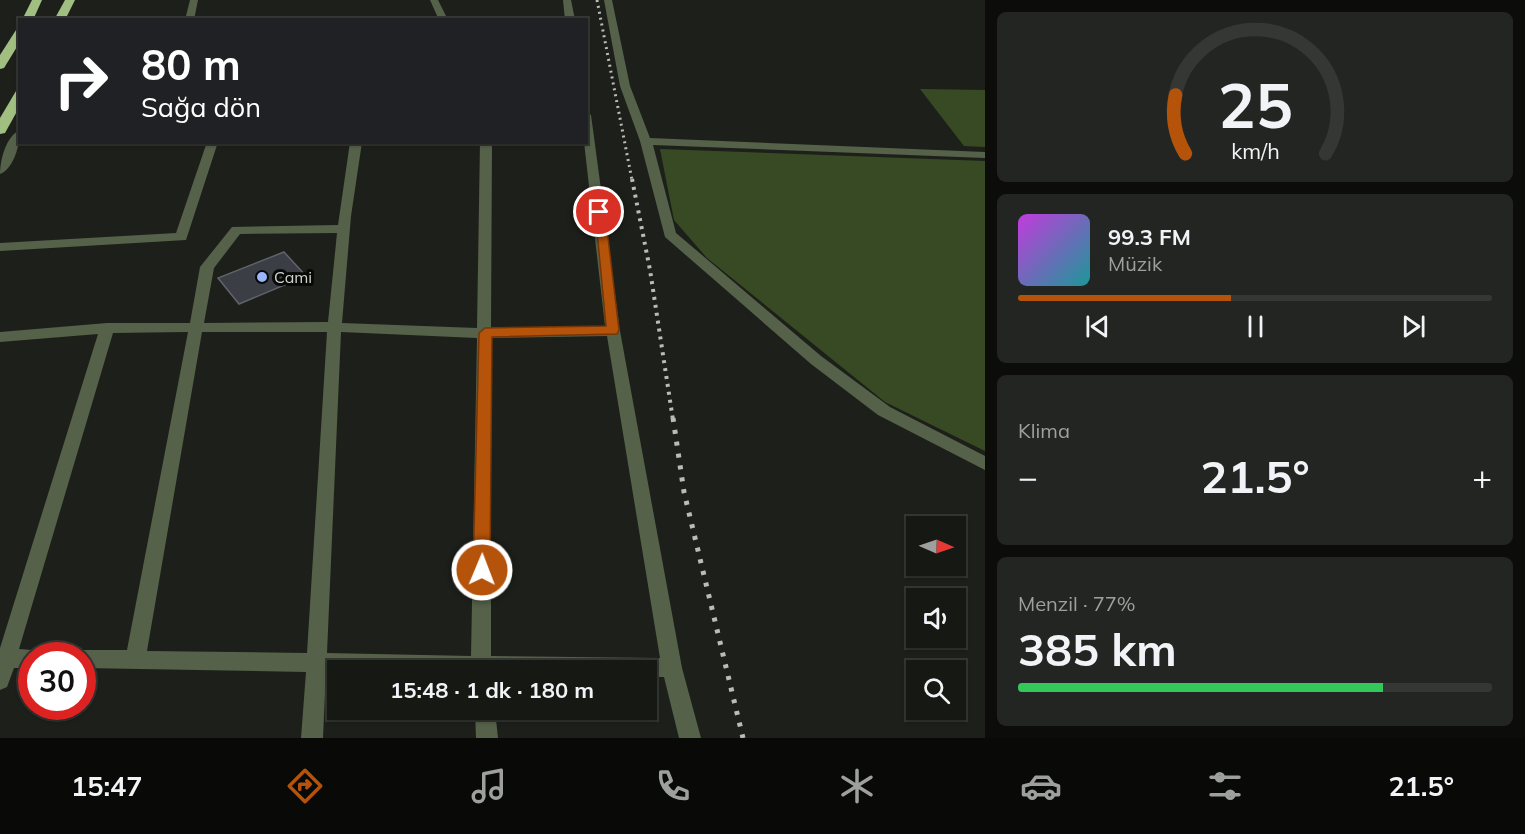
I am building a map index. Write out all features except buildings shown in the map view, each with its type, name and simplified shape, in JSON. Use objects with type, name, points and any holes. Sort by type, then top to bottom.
[{"type":"highway","points":[[28,18],[38,0]]},
{"type":"highway","points":[[60,18],[70,0]]},
{"type":"highway","points":[[0,65],[18,35]]},
{"type":"highway","points":[[0,130],[18,98]]},
{"type":"street","points":[[190,18],[194,0]]},
{"type":"street","points":[[434,0],[443,18]]},
{"type":"street","points":[[567,0],[570,18]]},
{"type":"street","points":[[608,0],[625,86],[646,141],[670,234],[816,360],[884,411],[985,464]]},
{"type":"street","points":[[0,170],[18,137]]},
{"type":"street","points":[[589,141],[613,330],[672,668],[690,738]]},
{"type":"street","points":[[646,141],[985,155]]},
{"type":"street","points":[[0,247],[181,237],[212,144]]},
{"type":"street","points":[[312,738],[333,327],[341,229],[356,144]]},
{"type":"street","points":[[481,660],[486,144]]},
{"type":"street","points":[[135,660],[207,267],[236,230],[341,229]]},
{"type":"street","points":[[0,337],[106,328],[333,327],[485,333],[613,330]]},
{"type":"street","points":[[0,680],[4,658],[106,328]]},
{"type":"street","points":[[96,659],[327,663]]},
{"type":"street","points":[[657,668],[672,668]]},
{"type":"street","points":[[486,720],[487,738]]},
{"type":"green space","points":[[920,89],[985,90],[985,147],[964,146]]},
{"type":"green space","points":[[660,149],[985,161],[985,451],[885,402],[707,258],[674,220]]},
{"type":"railway","points":[[597,0],[632,180]]},
{"type":"railway","points":[[632,179],[650,270],[673,420]]},
{"type":"railway","points":[[673,418],[684,492],[743,738]]},
{"type":"place","name":"Cami","points":[[262,277]]},
{"type":"route","points":[[482,570],[485,333],[613,330],[599,212]]}]
